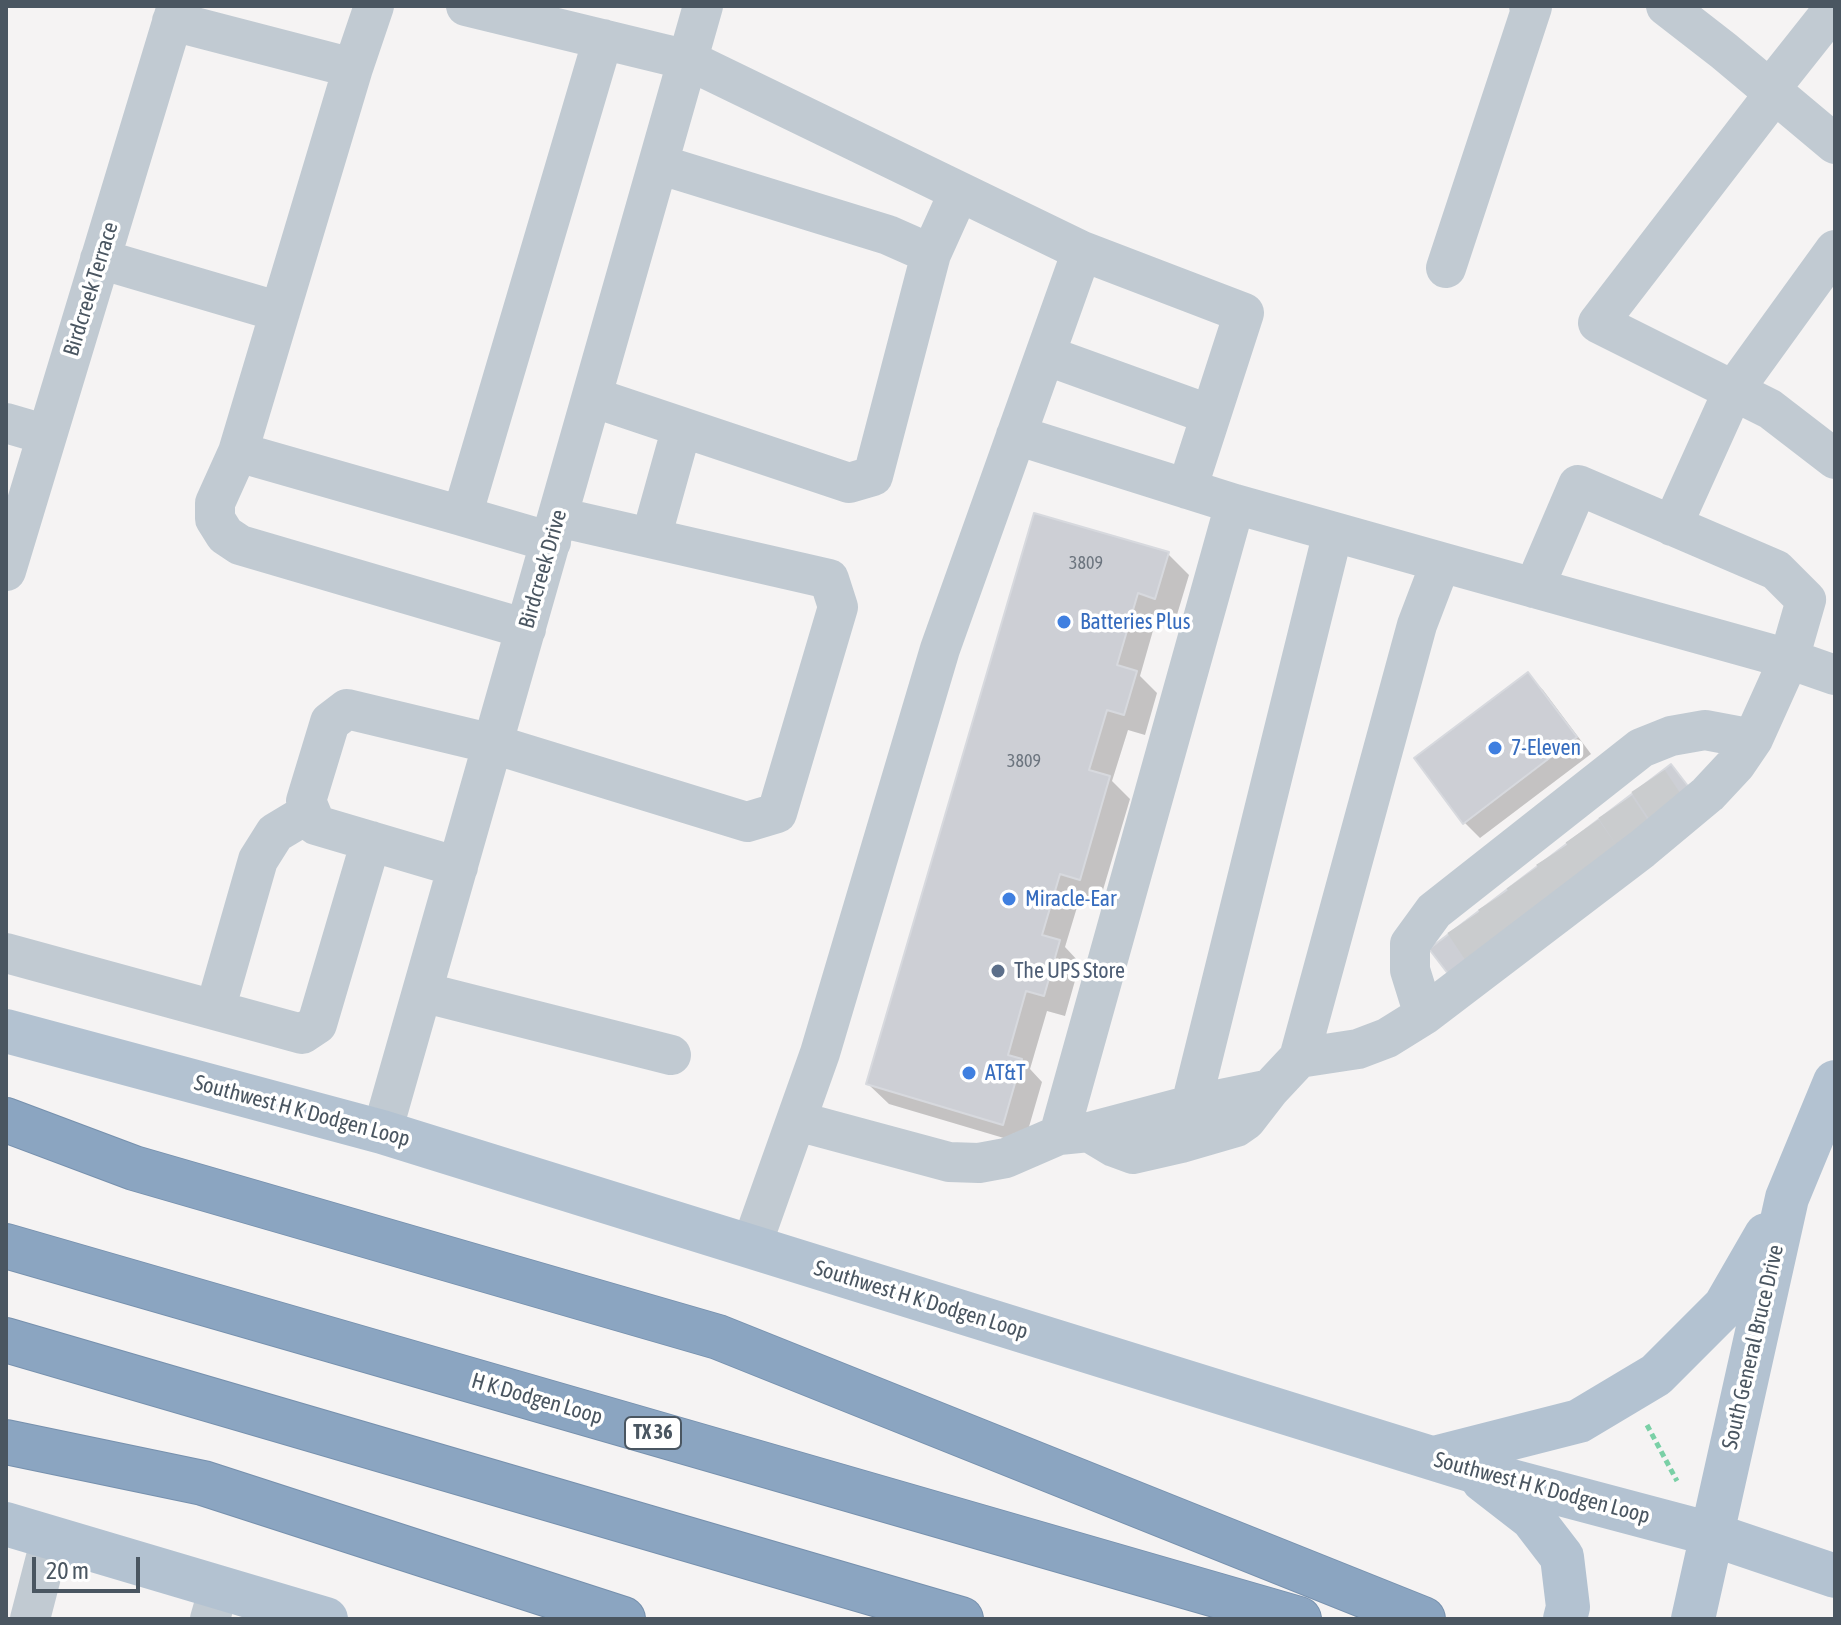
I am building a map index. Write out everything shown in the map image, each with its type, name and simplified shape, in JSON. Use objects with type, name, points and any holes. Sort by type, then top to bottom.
[{"type":"highway","points":[[6,1120],[134,1168],[718,1337],[1423,1619]]},
{"type":"highway","name":"H K Dodgen Loop","points":[[6,1246],[1299,1619]]},
{"type":"highway","points":[[6,1340],[961,1619]]},
{"type":"highway","points":[[6,1442],[203,1483],[623,1619]]},
{"type":"main road","name":"Southwest H K Dodgen Loop","points":[[6,1031],[382,1132],[1452,1464],[1711,1534],[1823,1572]]},
{"type":"main road","name":"South General Bruce Drive","points":[[1693,1619],[1787,1198],[1835,1082]]},
{"type":"main road","points":[[1452,1464],[1579,1421],[1656,1375],[1725,1306],[1787,1198]]},
{"type":"main road","points":[[1452,1464],[1532,1518],[1562,1557],[1568,1607],[1565,1619]]},
{"type":"main road","points":[[6,1524],[51,1538],[215,1604],[326,1619]]},
{"type":"street","points":[[374,6],[238,452],[215,503],[215,519],[225,535],[240,545],[526,629]]},
{"type":"street","points":[[466,6],[688,60],[1082,251],[1244,313],[1187,489]]},
{"type":"street","name":"Birdcreek Drive","points":[[382,1132],[703,6]]},
{"type":"street","points":[[1446,268],[1532,7],[1529,6]]},
{"type":"street","points":[[1666,6],[1835,144]]},
{"type":"street","points":[[1835,7],[1598,323],[1770,409],[1835,459]]},
{"type":"street","points":[[174,14],[353,68]]},
{"type":"street","name":"Birdcreek Terrace","points":[[6,571],[174,14]]},
{"type":"street","points":[[462,516],[603,39]]},
{"type":"street","points":[[658,164],[888,235],[931,254]]},
{"type":"street","points":[[592,397],[849,483],[873,476],[931,254],[959,192]]},
{"type":"street","points":[[1672,526],[1733,391],[1835,250]]},
{"type":"street","points":[[751,1247],[820,1053],[940,649],[1082,251]]},
{"type":"street","points":[[100,259],[280,312]]},
{"type":"street","points":[[1045,355],[1211,415]]},
{"type":"street","points":[[6,423],[47,435]]},
{"type":"street","points":[[651,538],[682,427]]},
{"type":"street","points":[[1016,435],[1235,504],[1789,659],[1835,675]]},
{"type":"street","points":[[238,452],[462,516],[651,538],[829,579],[838,607],[777,813],[747,822],[493,744],[347,709],[330,722],[306,801],[316,825],[458,867]]},
{"type":"street","points":[[1299,1058],[1358,1049],[1387,1038],[1424,1015],[1531,888],[1655,792],[1708,794],[1736,764],[1753,739],[1789,659],[1806,600],[1776,570],[1578,485],[1534,588]]},
{"type":"street","points":[[1074,1133],[1235,504]]},
{"type":"street","points":[[1191,1105],[1333,532]]},
{"type":"street","points":[[1074,1133],[1133,1154],[1236,1127],[1246,1120],[1299,1058],[1417,625],[1441,562]]},
{"type":"street","points":[[1655,792],[1641,748],[1671,736],[1705,730],[1753,739]]},
{"type":"street","points":[[1424,1015],[1410,970],[1410,944],[1434,911],[1531,888],[1655,792]]},
{"type":"street","points":[[215,1010],[258,860],[275,833],[310,812]]},
{"type":"street","points":[[6,953],[302,1034],[317,1024],[371,841]]},
{"type":"street","points":[[422,992],[671,1055]]},
{"type":"street","points":[[797,1121],[949,1162],[979,1163],[1006,1158],[1074,1133],[1270,1089]]},
{"type":"street","points":[[30,1619],[51,1538]]},
{"type":"path","points":[[1644,1421],[1677,1481]]},
{"type":"building","points":[[1034,513],[1169,552],[1155,599],[1138,593],[1117,665],[1137,671],[1124,715],[1107,710],[1089,770],[1110,776],[1080,880],[1060,874],[1042,935],[1060,940],[1044,996],[1026,991],[1008,1055],[1022,1059],[1003,1125],[866,1084]]},
{"type":"building","name":"7-Eleven","points":[[1528,672],[1577,737],[1463,824],[1414,758]]},
{"type":"building","name":"7-Eleven","points":[[1671,764],[1691,790],[1449,975],[1429,949]]},
{"type":"tunnel","points":[[1648,781],[1666,808]]},
{"type":"tunnel","points":[[1615,807],[1633,834]]},
{"type":"tunnel","points":[[1582,831],[1601,858]]},
{"type":"tunnel","points":[[1553,854],[1571,882]]},
{"type":"tunnel","points":[[1523,877],[1542,904]]},
{"type":"tunnel","points":[[1495,899],[1512,926]]},
{"type":"tunnel","points":[[1464,922],[1482,949]]},
{"type":"place","name":"Batteries Plus","points":[[1064,622]]},
{"type":"place","name":"7-Eleven","points":[[1495,748]]},
{"type":"place","name":"Miracle-Ear","points":[[1009,899]]},
{"type":"place","name":"The UPS Store","points":[[998,971]]},
{"type":"place","name":"AT&T","points":[[969,1073]]}]
